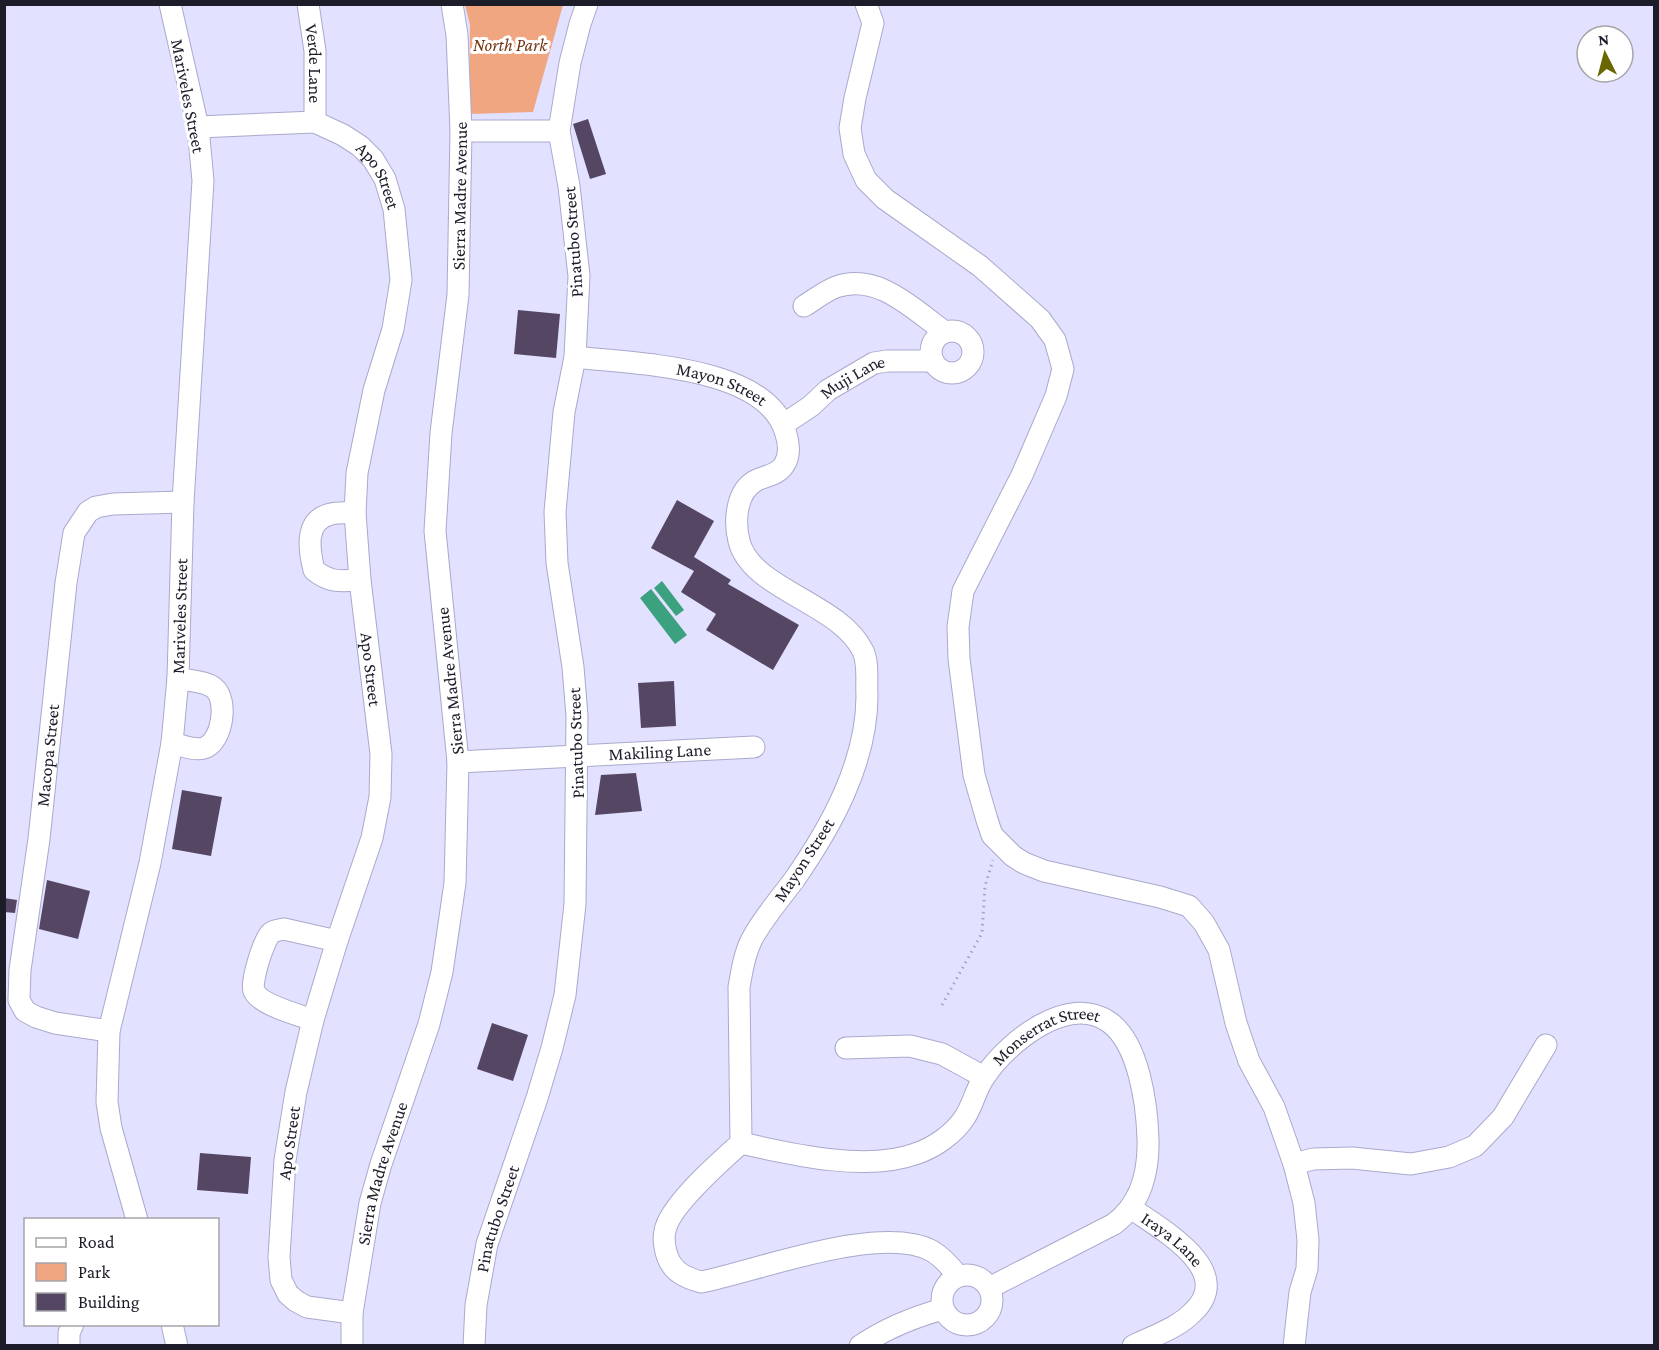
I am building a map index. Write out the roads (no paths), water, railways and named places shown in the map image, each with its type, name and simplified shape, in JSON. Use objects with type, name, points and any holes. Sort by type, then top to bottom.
[{"type":"street","name":"Mariveles Street","points":[[136,1218],[118,1157],[108,1111],[109,1031],[150,863],[172,743],[178,678],[183,502],[203,182],[198,127],[170,4]]},
{"type":"street","name":"Verde Lane","points":[[308,4],[315,51],[315,122]]},
{"type":"street","name":"Sierra Madre Avenue","points":[[352,1346],[352,1313],[370,1203],[429,1024],[442,972],[455,882],[458,762],[435,531],[441,433],[458,295],[461,131],[457,34],[452,4]]},
{"type":"street","name":"Pinatubo Street","points":[[474,1346],[476,1305],[487,1245],[552,1047],[565,995],[576,904],[577,716],[573,667],[557,562],[555,512],[564,412],[575,357],[579,276],[569,186],[559,131],[570,63],[587,4]]},
{"type":"street","points":[[866,4],[873,23],[850,128],[854,154],[866,180],[885,199],[980,266],[1040,319],[1055,340],[1063,369],[1056,396],[1022,475],[963,591],[957,627],[974,775],[992,835],[1019,860],[1044,872],[1160,897],[1189,906],[1204,923],[1219,950],[1236,1023],[1250,1061],[1274,1107],[1294,1164],[1304,1203],[1308,1240],[1307,1269],[1300,1292],[1294,1346]]},
{"type":"street","name":"Apo Street","points":[[198,127],[315,122],[343,135],[367,152],[385,179],[394,209],[401,280],[393,329],[374,390],[357,473],[355,513],[360,580],[381,754],[380,797],[372,838],[313,1020],[296,1092],[285,1160],[279,1257],[281,1280],[288,1294],[307,1307],[352,1313]]},
{"type":"street","points":[[461,131],[559,131]]},
{"type":"street","points":[[804,306],[835,287],[850,284],[885,289],[945,332],[966,336],[972,349],[972,357],[964,369],[950,373],[943,371],[933,361],[931,354],[934,341],[945,332]]},
{"type":"street","name":"Mayon Street","points":[[575,357],[710,375],[743,387],[763,401],[784,424],[788,438],[788,457],[784,467],[748,485],[738,510],[736,526],[739,542],[747,559],[761,573],[816,606],[850,633],[863,651],[867,701],[864,729],[845,791],[814,849],[751,939],[743,963],[739,987],[741,1143]]},
{"type":"street","name":"Muji Lane","points":[[784,424],[811,406],[828,390],[874,363],[933,361]]},
{"type":"street","name":"Macopa Street","points":[[109,1031],[55,1023],[36,1017],[25,1011],[19,1000],[20,969],[39,839],[66,583],[74,533],[88,512],[96,507],[113,504],[183,502]]},
{"type":"street","points":[[355,513],[330,514],[318,520],[312,529],[309,541],[314,570],[325,579],[360,580]]},
{"type":"street","points":[[172,743],[199,749],[212,744],[217,738],[222,711],[221,697],[211,686],[178,678]]},
{"type":"street","name":"Makiling Lane","points":[[458,762],[754,747]]},
{"type":"street","points":[[313,1020],[282,1010],[260,998],[254,992],[253,985],[263,948],[270,934],[284,929],[337,941]]},
{"type":"street","name":"Monserrat Street","points":[[741,1143],[791,1154],[853,1160],[876,1161],[915,1155],[933,1147],[950,1134],[965,1117],[984,1077],[1024,1036],[1045,1022],[1067,1014],[1086,1012],[1103,1018],[1115,1026],[1127,1044],[1138,1071],[1147,1117],[1148,1150],[1144,1179],[1139,1194],[1131,1209],[1114,1224],[989,1288]]},
{"type":"street","points":[[1294,1164],[1313,1159],[1352,1158],[1411,1164],[1449,1157],[1475,1146],[1503,1118],[1546,1045]]},
{"type":"street","points":[[846,1048],[910,1046],[942,1054],[984,1077]]},
{"type":"street","points":[[741,1143],[679,1204],[671,1216],[665,1231],[665,1251],[671,1264],[686,1278],[701,1282],[807,1255],[863,1244],[886,1243],[921,1246],[933,1251],[958,1276]]},
{"type":"street","name":"Iraya Lane","points":[[1131,1209],[1185,1247],[1201,1265],[1206,1288],[1203,1301],[1193,1313],[1179,1323],[1133,1346]]},
{"type":"street","points":[[972,1275],[979,1278],[989,1288],[992,1304],[978,1323],[962,1324],[948,1316],[944,1309],[943,1293],[951,1280],[958,1276],[972,1275]]},
{"type":"street","points":[[860,1346],[873,1336],[904,1322],[944,1309]]},
{"type":"street","points":[[69,1346],[69,1333],[72,1326]]},
{"type":"street","points":[[172,1326],[177,1346]]},
{"type":"park label","name":"North Park","points":[[510,45]]}]
